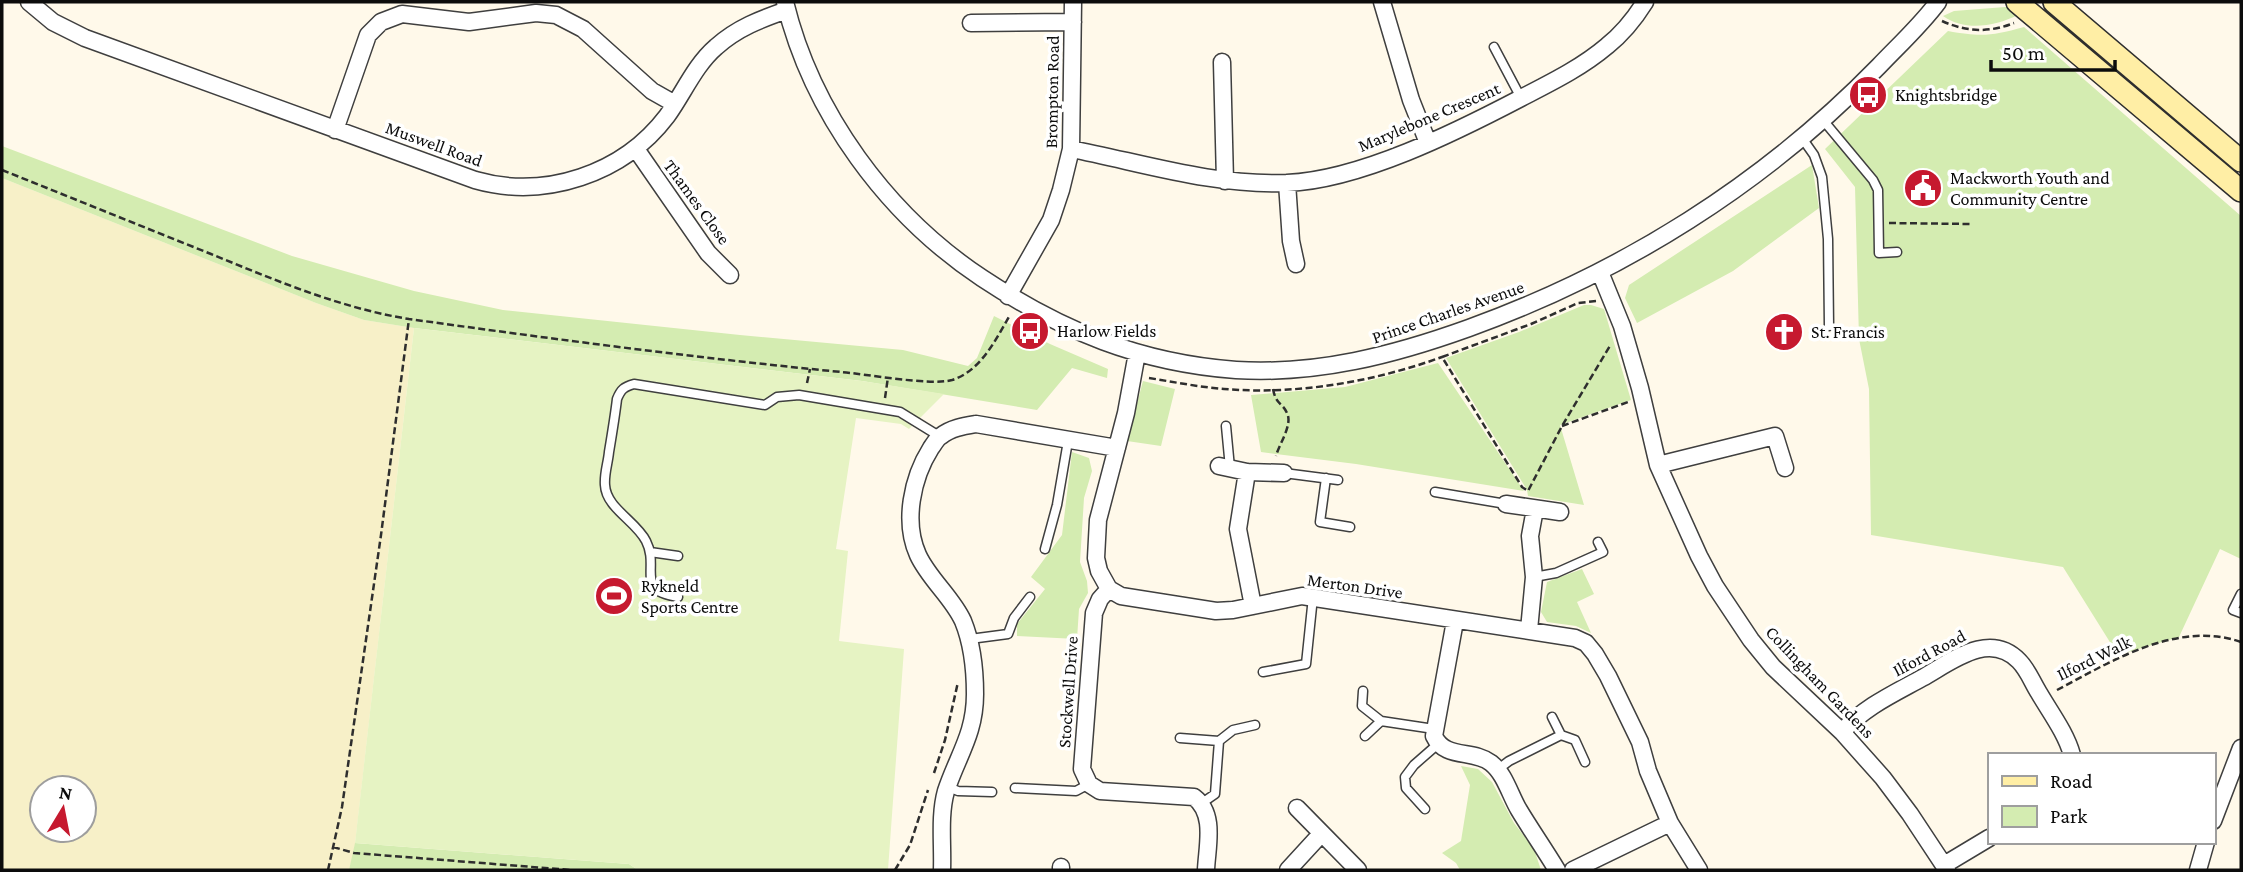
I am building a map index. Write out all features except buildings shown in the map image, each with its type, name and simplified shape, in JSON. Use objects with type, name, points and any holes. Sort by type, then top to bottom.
[{"type":"street","name":"Muswell Road","points":[[29,2],[53,22],[85,38],[475,180],[511,187],[545,186],[586,176],[615,163],[636,149],[656,130],[706,57],[716,47],[732,34],[786,6]]},
{"type":"street","name":"Brompton Road","points":[[1013,298],[1051,220],[1062,190],[1071,149],[1073,2]]},
{"type":"street","points":[[1382,2],[1404,78],[1428,143]]},
{"type":"street","name":"Marylebone Crescent","points":[[1071,149],[1225,181],[1287,183],[1320,180],[1391,158],[1428,143],[1553,82],[1608,46],[1627,27],[1645,2]]},
{"type":"street","points":[[2054,2],[2241,161]]},
{"type":"street","name":"Prince Charles Avenue","points":[[786,6],[795,35],[836,126],[858,158],[908,218],[964,267],[1058,324],[1095,340],[1168,360],[1238,370],[1303,369],[1382,356],[1428,343],[1544,299],[1600,272],[1701,213],[1802,138],[1851,95],[1934,7]]},
{"type":"street","points":[[2023,6],[2241,191]]},
{"type":"street","points":[[335,130],[368,35],[380,22],[402,14],[469,22],[536,13],[556,15],[583,29],[652,91],[675,104]]},
{"type":"street","points":[[971,23],[1073,22]]},
{"type":"street","points":[[1222,62],[1225,181]]},
{"type":"street","name":"Thames Close","points":[[636,149],[708,253],[730,275]]},
{"type":"street","points":[[1287,183],[1291,241],[1296,264]]},
{"type":"street","name":"Collingham Gardens","points":[[1600,272],[1622,326],[1658,465],[1699,556],[1730,610],[1773,667],[1842,732],[1883,778],[1945,867]]},
{"type":"street","points":[[1109,589],[1099,571],[1096,558],[1098,520],[1126,413],[1137,353]]},
{"type":"street","points":[[942,870],[942,815],[948,787],[973,720],[975,693],[970,645],[962,618],[918,555],[912,533],[911,503],[916,480],[939,436],[958,427],[976,424],[1117,448]]},
{"type":"street","points":[[1658,465],[1775,436],[1784,468]]},
{"type":"street","points":[[1224,468],[1278,473]]},
{"type":"street","points":[[1247,472],[1238,529],[1253,606]]},
{"type":"street","points":[[1506,504],[1560,512]]},
{"type":"street","points":[[1529,630],[1534,577],[1530,536],[1535,509]]},
{"type":"street","name":"Merton Drive","points":[[1109,589],[1121,596],[1216,611],[1289,598],[1313,597],[1455,621],[1529,630],[1575,638],[1586,643],[1595,654],[1640,742],[1648,771],[1670,823],[1699,870]]},
{"type":"street","name":"Stockwell Drive","points":[[1089,784],[1082,769],[1094,613],[1100,599],[1109,589]]},
{"type":"street","points":[[1455,621],[1436,736],[1445,750],[1489,761],[1557,870]]},
{"type":"street","name":"Ilford Road","points":[[1842,732],[1868,708],[1971,651],[1984,647],[1999,648],[2014,656],[2026,669],[2071,753]]},
{"type":"street","points":[[2215,816],[2241,748]]},
{"type":"street","points":[[1089,784],[1100,791],[1194,797],[1202,803],[1209,822],[1206,870]]},
{"type":"street","points":[[1297,808],[1358,870]]},
{"type":"street","points":[[1573,870],[1670,823]]},
{"type":"street","points":[[1288,870],[1321,834]]},
{"type":"street","points":[[1945,867],[1988,839]]},
{"type":"street","points":[[2198,870],[2205,844]]},
{"type":"lane","points":[[1494,47],[1521,98]]},
{"type":"lane","points":[[1823,120],[1873,180],[1878,190],[1879,253],[1897,253]]},
{"type":"lane","points":[[1802,138],[1814,155],[1822,177],[1828,239],[1829,326]]},
{"type":"lane","points":[[678,597],[656,591],[651,584],[650,552],[645,539],[616,507],[605,488],[618,398],[625,386],[634,384],[765,405],[777,397],[799,395],[900,412],[939,436]]},
{"type":"lane","points":[[1224,468],[1226,426]]},
{"type":"lane","points":[[1045,549],[1057,505],[1068,441]]},
{"type":"lane","points":[[1278,473],[1338,480]]},
{"type":"lane","points":[[1326,478],[1320,522],[1350,527]]},
{"type":"lane","points":[[1435,492],[1506,504]]},
{"type":"lane","points":[[1534,577],[1556,573],[1603,552],[1598,542]]},
{"type":"lane","points":[[650,552],[678,556]]},
{"type":"lane","points":[[2241,594],[2233,610],[2241,613]]},
{"type":"lane","points":[[970,645],[1008,634],[1014,618],[1030,597]]},
{"type":"lane","points":[[1263,672],[1306,664],[1313,597]]},
{"type":"lane","points":[[1363,691],[1362,706],[1381,721],[1436,736],[1405,777],[1406,788],[1425,809]]},
{"type":"lane","points":[[1552,717],[1561,735],[1575,740],[1585,762]]},
{"type":"lane","points":[[1365,736],[1381,721]]},
{"type":"lane","points":[[1180,738],[1219,741],[1233,730],[1255,725]]},
{"type":"lane","points":[[1497,770],[1509,761],[1561,735]]},
{"type":"lane","points":[[1202,803],[1215,794],[1219,741]]},
{"type":"lane","points":[[1015,788],[1076,790],[1089,784]]},
{"type":"lane","points":[[948,787],[958,791],[992,792]]},
{"type":"path","points":[[1934,7],[1947,23],[1979,31],[2009,25],[2020,19],[2023,6]]},
{"type":"path","points":[[2,170],[292,286],[379,314],[748,363],[948,381],[973,367],[990,348],[1013,298]]},
{"type":"path","points":[[1879,223],[1970,224]]},
{"type":"path","points":[[1613,304],[1590,301],[1578,303],[1442,358],[1522,486],[1528,491],[1562,426],[1622,326]]},
{"type":"path","points":[[328,870],[342,807],[409,319]]},
{"type":"path","points":[[884,410],[888,377]]},
{"type":"path","points":[[1273,389],[1275,400],[1287,412],[1288,420],[1287,429],[1278,446],[1278,473]]},
{"type":"path","points":[[1562,426],[1642,397]]},
{"type":"path","name":"Ilford Walk","points":[[2042,698],[2125,655],[2148,647],[2199,636],[2227,637],[2241,642]]},
{"type":"path","points":[[895,870],[910,845],[945,740],[962,663],[970,645]]},
{"type":"path","points":[[333,847],[346,852],[571,870]]},
{"type":"shaded area","points":[[2,178],[316,303],[364,320],[414,328],[354,853],[349,870],[2,870]]},
{"type":"green space","points":[[2014,8],[2018,15],[1980,26],[1961,24],[1943,16],[1954,11]]},
{"type":"green space","points":[[2024,27],[2241,216],[2241,559],[2220,549],[2179,637],[2118,655],[2063,567],[1871,535],[1869,389],[1859,339],[1855,187],[1825,149],[1948,31],[1986,35]]},
{"type":"green space","points":[[2,146],[292,256],[414,291],[503,310],[903,350],[968,366],[977,358],[994,316],[1108,369],[1107,378],[1072,368],[1037,410],[862,381],[364,320],[2,178]]},
{"type":"green space","points":[[1812,165],[1819,208],[1733,271],[1637,323],[1625,298],[1629,285]]},
{"type":"green space","points":[[1584,305],[1604,309],[1631,400],[1560,425],[1584,505],[1528,496],[1527,490],[1446,358]]},
{"type":"green space","name":"Rykneld Sports Centre","points":[[414,328],[862,381],[944,394],[909,429],[901,424],[856,418],[836,549],[848,551],[839,641],[904,649],[888,870],[638,870],[629,864],[355,843]]},
{"type":"green space","points":[[1438,363],[1524,491],[1261,452],[1251,395],[1345,387]]},
{"type":"green space","points":[[1143,381],[1175,389],[1161,446],[1127,441]]},
{"type":"green space","points":[[1072,452],[1089,458],[1092,471],[1084,498],[1080,562],[1088,593],[1079,609],[1077,639],[1017,636],[1017,624],[1045,589],[1031,577],[1062,535]]},
{"type":"green space","points":[[1582,569],[1594,594],[1577,602],[1591,633],[1576,626],[1547,622],[1541,612],[1547,582]]},
{"type":"green space","points":[[1461,766],[1478,769],[1492,782],[1514,823],[1534,849],[1541,870],[1460,870],[1456,863],[1442,853],[1461,841],[1470,785]]},
{"type":"green space","points":[[355,843],[629,864],[638,870],[349,870]]},
{"type":"place","name":"Knightsbridge","points":[[1868,95]]},
{"type":"place","name":"Mackworth Youth and Community Centre","points":[[1923,188]]},
{"type":"place","name":"Harlow Fields","points":[[1030,331]]},
{"type":"place","name":"St. Francis","points":[[1784,332]]},
{"type":"place","name":"Rykneld Sports Centre","points":[[614,596]]}]
